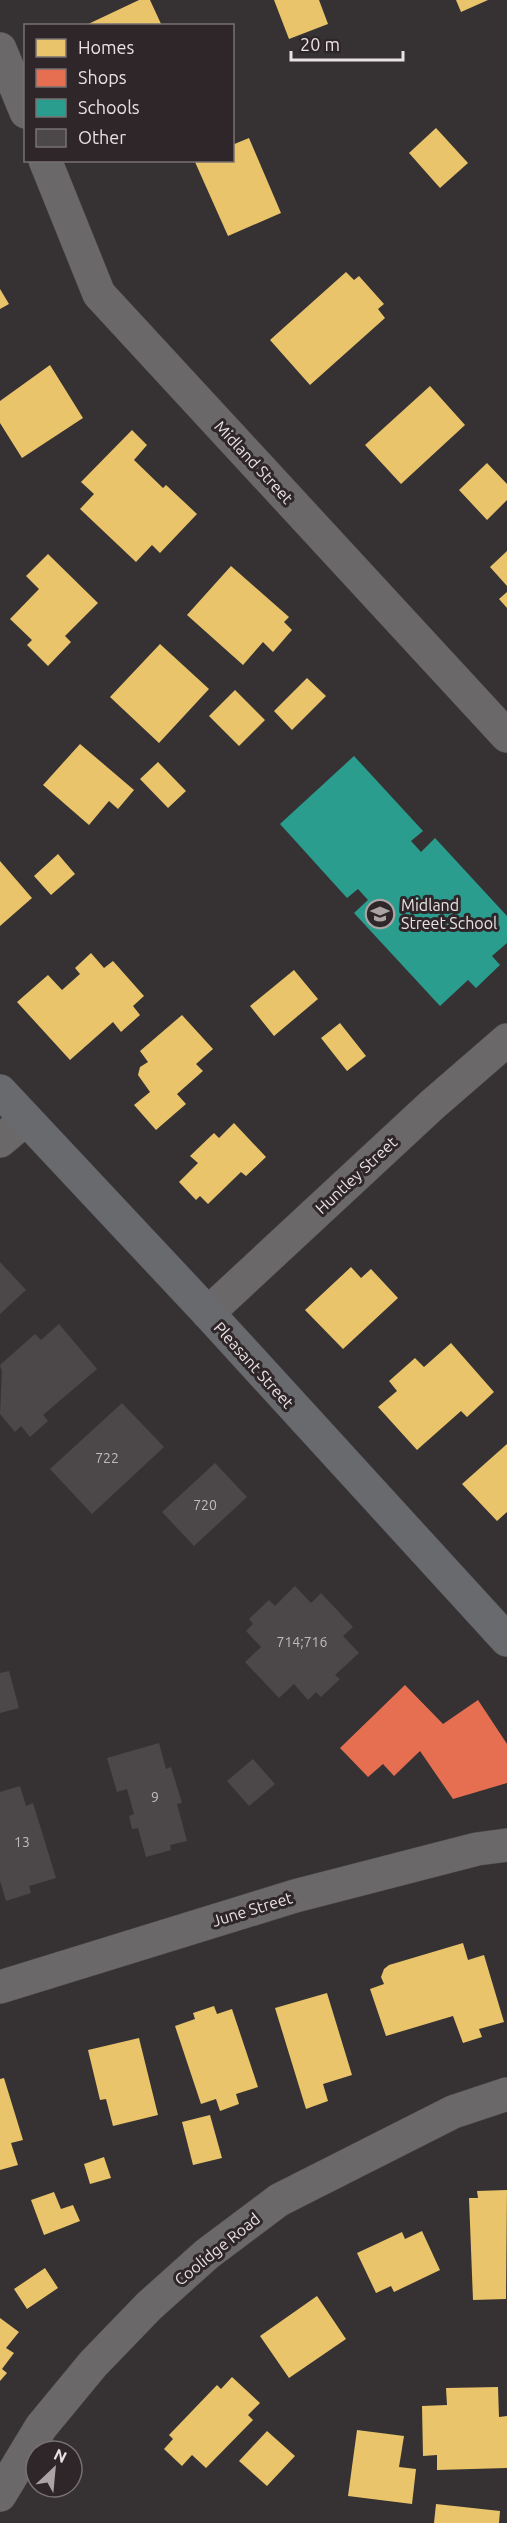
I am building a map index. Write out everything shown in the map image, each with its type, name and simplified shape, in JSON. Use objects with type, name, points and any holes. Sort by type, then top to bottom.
[{"type":"main road","name":"Pleasant Street","points":[[0,1091],[208,1313],[507,1640]]},
{"type":"street","points":[[0,49],[24,107]]},
{"type":"street","name":"Midland Street","points":[[46,162],[99,294],[507,736]]},
{"type":"street","name":"Huntley Street","points":[[208,1313],[423,1113],[507,1040]]},
{"type":"street","points":[[0,1141],[26,1119]]},
{"type":"street","name":"June Street","points":[[0,1988],[295,1896],[477,1849],[507,1845]]},
{"type":"street","name":"Coolidge Road","points":[[0,2495],[41,2427],[93,2364],[149,2306],[207,2254],[279,2200],[453,2112],[507,2094]]},
{"type":"building: Homes","points":[[139,0],[150,0],[161,24],[88,24]]},
{"type":"building: Homes","points":[[274,0],[319,0],[328,24],[289,39]]},
{"type":"building: Homes","points":[[456,0],[488,0],[461,12]]},
{"type":"building: Homes","points":[[436,128],[468,163],[440,188],[409,153]]},
{"type":"building: Homes","points":[[249,138],[281,213],[228,236],[195,162],[234,162],[234,144]]},
{"type":"building: Homes","points":[[346,272],[354,280],[359,276],[384,304],[378,309],[385,318],[310,385],[270,340]]},
{"type":"building: Homes","points":[[0,289],[9,304],[0,309]]},
{"type":"building: Homes","points":[[50,365],[83,418],[22,458],[0,423],[0,401]]},
{"type":"building: Homes","points":[[430,386],[465,425],[401,484],[365,445]]},
{"type":"building: Homes","points":[[132,430],[147,445],[134,460],[163,488],[166,485],[197,514],[160,553],[152,545],[136,562],[80,509],[94,494],[81,482]]},
{"type":"building: Homes","points":[[487,463],[507,484],[507,500],[487,520],[459,490]]},
{"type":"building: Homes","points":[[507,551],[507,586],[490,567]]},
{"type":"building: Homes","points":[[48,554],[98,603],[65,636],[71,642],[48,666],[27,645],[32,640],[10,619],[39,589],[26,576]]},
{"type":"building: Homes","points":[[231,566],[289,617],[284,622],[292,630],[273,652],[263,642],[243,665],[187,615]]},
{"type":"building: Homes","points":[[507,592],[507,608],[499,599]]},
{"type":"building: Homes","points":[[160,644],[209,689],[159,743],[110,697]]},
{"type":"building: Homes","points":[[307,678],[326,696],[292,730],[274,711]]},
{"type":"building: Homes","points":[[235,690],[265,720],[239,746],[209,716]]},
{"type":"building: Homes","points":[[80,744],[134,790],[118,809],[109,801],[89,825],[43,785]]},
{"type":"building: Homes","points":[[158,762],[186,791],[168,808],[140,779]]},
{"type":"building: Homes","points":[[58,854],[75,874],[51,895],[34,876]]},
{"type":"building: Homes","points":[[0,861],[32,898],[0,926]]},
{"type":"building: Homes","points":[[91,953],[104,968],[113,961],[144,996],[133,1006],[140,1015],[121,1032],[113,1022],[70,1060],[17,1002],[48,975],[62,990],[80,974],[75,968]]},
{"type":"building: Homes","points":[[294,970],[318,999],[274,1036],[250,1006]]},
{"type":"building: Homes","points":[[182,1015],[213,1049],[196,1064],[203,1071],[177,1094],[186,1104],[156,1130],[134,1105],[150,1092],[138,1075],[140,1067],[148,1062],[140,1051]]},
{"type":"building: Homes","points":[[340,1023],[366,1056],[347,1071],[321,1038]]},
{"type":"building: Homes","points":[[234,1123],[266,1157],[246,1176],[241,1172],[208,1204],[200,1196],[196,1200],[179,1182],[198,1163],[190,1156],[214,1133],[219,1138]]},
{"type":"building: Homes","points":[[351,1267],[361,1278],[371,1269],[398,1298],[343,1349],[305,1310]]},
{"type":"building: Homes","points":[[451,1343],[494,1392],[467,1417],[461,1411],[417,1450],[378,1407],[397,1391],[389,1381],[415,1358],[424,1367]]},
{"type":"building: Homes","points":[[507,1444],[507,1512],[497,1521],[462,1484]]},
{"type":"building: Homes","points":[[463,1943],[468,1960],[484,1955],[504,2022],[479,2029],[482,2037],[463,2043],[453,2016],[386,2036],[370,1989],[384,1984],[381,1977],[384,1969],[389,1965]]},
{"type":"building: Homes","points":[[327,1993],[352,2075],[323,2084],[328,2101],[306,2109],[275,2008]]},
{"type":"building: Homes","points":[[214,2006],[217,2014],[232,2009],[258,2087],[236,2094],[239,2104],[220,2111],[216,2099],[201,2104],[175,2026],[195,2019],[193,2013]]},
{"type":"building: Homes","points":[[139,2038],[158,2115],[113,2126],[106,2099],[100,2100],[88,2050]]},
{"type":"building: Homes","points":[[4,2078],[23,2140],[11,2143],[18,2165],[0,2170],[0,2079]]},
{"type":"building: Homes","points":[[210,2115],[222,2158],[193,2165],[182,2122]]},
{"type":"building: Homes","points":[[104,2157],[111,2178],[90,2184],[84,2164]]},
{"type":"building: Homes","points":[[507,2190],[506,2299],[473,2300],[469,2198],[478,2198],[477,2191]]},
{"type":"building: Homes","points":[[54,2192],[61,2209],[73,2205],[80,2221],[44,2235],[31,2200]]},
{"type":"building: Homes","points":[[422,2231],[440,2270],[394,2292],[391,2286],[376,2293],[357,2253],[402,2232],[405,2239]]},
{"type":"building: Homes","points":[[45,2268],[58,2288],[27,2309],[14,2289]]},
{"type":"building: Homes","points":[[317,2296],[346,2339],[289,2378],[260,2336]]},
{"type":"building: Homes","points":[[0,2318],[19,2332],[6,2348],[14,2353],[2,2369],[7,2373],[0,2381]]},
{"type":"building: Homes","points":[[232,2377],[260,2403],[248,2415],[253,2420],[206,2468],[192,2455],[182,2466],[164,2449],[173,2439],[169,2435],[217,2385],[221,2389]]},
{"type":"building: Homes","points":[[498,2387],[499,2417],[507,2416],[507,2468],[437,2470],[437,2455],[423,2456],[422,2406],[447,2405],[446,2388]]},
{"type":"building: Homes","points":[[357,2430],[404,2436],[399,2467],[416,2469],[412,2504],[348,2496]]},
{"type":"building: Homes","points":[[267,2431],[295,2456],[267,2486],[239,2461]]},
{"type":"building: Homes","points":[[436,2504],[500,2511],[499,2523],[434,2523]]},
{"type":"building: Shops","points":[[405,1685],[443,1724],[478,1700],[507,1744],[507,1783],[453,1799],[420,1751],[394,1776],[383,1764],[368,1777],[340,1748]]},
{"type":"building: Schools","points":[[354,756],[423,831],[411,841],[421,852],[435,838],[507,916],[507,943],[492,956],[500,965],[476,988],[468,980],[440,1006],[354,913],[368,900],[358,889],[347,898],[280,824]]},
{"type":"building: Other","points":[[0,1262],[26,1290],[0,1314]]},
{"type":"building: Other","points":[[59,1324],[97,1369],[43,1415],[48,1421],[30,1437],[21,1426],[15,1432],[0,1414],[2,1371],[0,1365],[35,1334],[41,1340]]},
{"type":"building: Other","points":[[122,1403],[164,1447],[92,1514],[50,1469]]},
{"type":"building: Other","points":[[215,1463],[247,1497],[194,1546],[162,1512]]},
{"type":"building: Other","points":[[295,1586],[311,1603],[321,1593],[353,1627],[343,1636],[359,1653],[335,1675],[340,1679],[321,1697],[316,1692],[308,1700],[294,1684],[279,1698],[245,1662],[261,1647],[246,1631],[253,1624],[249,1619],[269,1600],[275,1606]]},
{"type":"building: Other","points":[[9,1671],[19,1708],[0,1713],[0,1673]]},
{"type":"building: Other","points":[[159,1743],[166,1769],[171,1767],[182,1803],[177,1804],[187,1841],[170,1845],[171,1850],[146,1857],[138,1828],[132,1829],[129,1816],[134,1814],[127,1789],[117,1792],[107,1758]]},
{"type":"building: Other","points":[[253,1759],[275,1784],[249,1806],[227,1781]]},
{"type":"building: Other","points":[[20,1786],[26,1806],[33,1803],[56,1878],[29,1886],[31,1893],[6,1901],[0,1881],[0,1792]]},
{"type":"place","name":"Midland Street School","points":[[380,914]]}]
